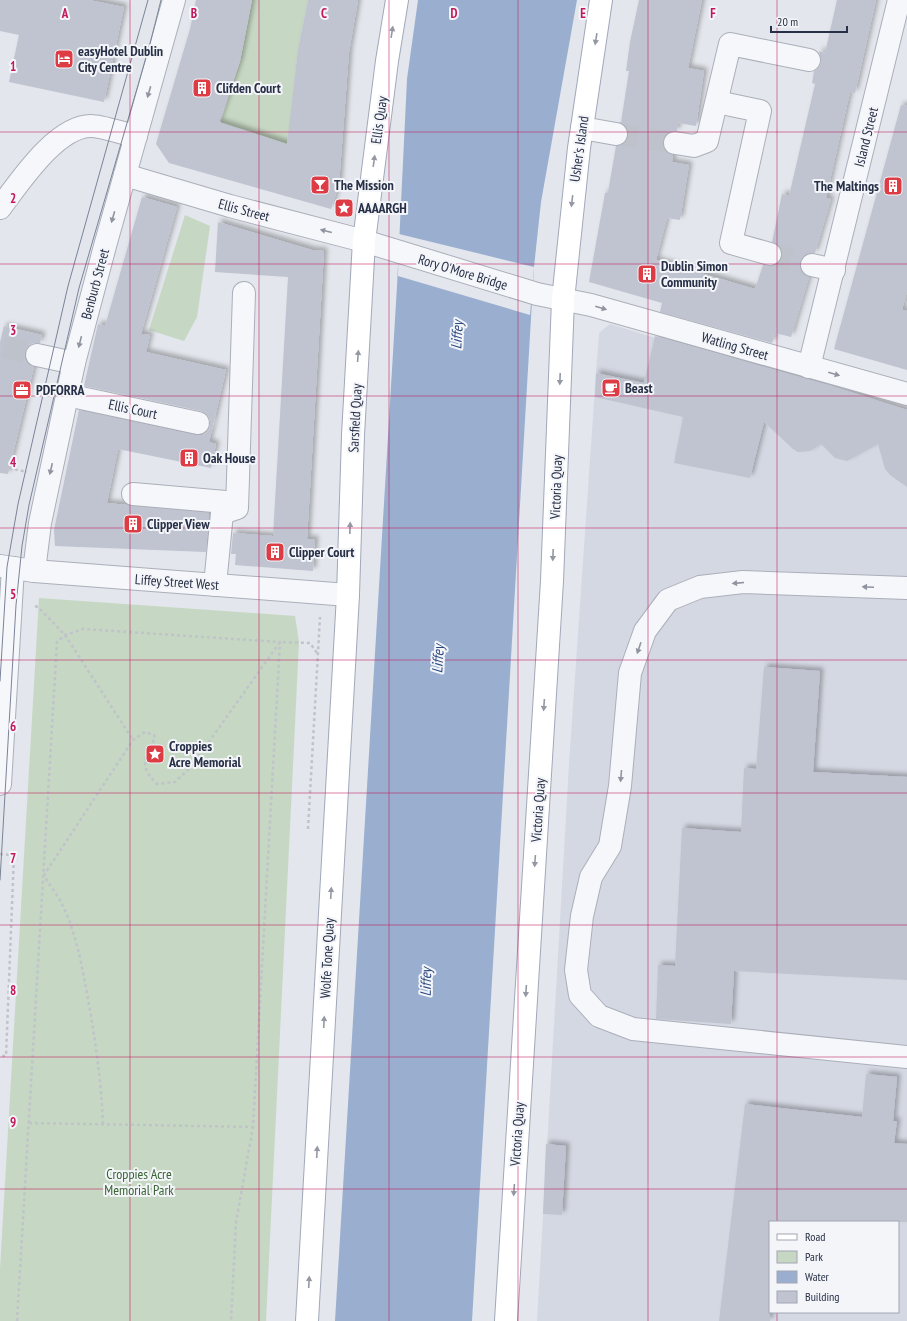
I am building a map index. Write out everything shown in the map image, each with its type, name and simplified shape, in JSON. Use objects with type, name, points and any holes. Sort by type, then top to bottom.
[{"type":"main road","name":"Ellis Quay","points":[[364,241],[387,61],[397,0]]},
{"type":"main road","name":"Usher's Island","points":[[563,300],[582,128],[601,0]]},
{"type":"main road","name":"Sarsfield Quay","points":[[348,595],[354,435],[364,241]]},
{"type":"main road","name":"Victoria Quay","points":[[506,1321],[552,581],[563,300]]},
{"type":"main road","name":"Wolfe Tone Quay","points":[[307,1321],[348,595]]},
{"type":"street","name":"Benburb Street","points":[[0,784],[14,568],[40,523],[74,363],[173,0]]},
{"type":"street","name":"Island Street","points":[[809,367],[899,0]]},
{"type":"street","points":[[675,143],[694,146],[707,141],[730,44],[808,60]]},
{"type":"street","points":[[716,102],[760,111],[730,242],[770,254]]},
{"type":"street","points":[[0,208],[40,156],[68,133],[90,126],[136,136]]},
{"type":"street","points":[[582,128],[616,134]]},
{"type":"street","name":"Ellis Street","points":[[125,175],[230,206],[364,241]]},
{"type":"street","name":"Rory O'More Bridge","points":[[364,241],[392,251],[537,294],[563,300]]},
{"type":"street","points":[[812,265],[834,270]]},
{"type":"street","points":[[215,585],[222,512],[237,508],[244,292]]},
{"type":"street","name":"Watling Street","points":[[563,300],[590,305],[907,394]]},
{"type":"street","points":[[37,355],[74,363]]},
{"type":"street","name":"Ellis Court","points":[[67,395],[198,424]]},
{"type":"street","points":[[133,494],[237,503]]},
{"type":"street","name":"Liffey Street West","points":[[14,568],[348,595]]},
{"type":"street","points":[[907,588],[743,582],[700,587],[668,600],[645,631],[630,673],[620,786],[610,846],[590,877],[582,916],[576,970],[580,995],[600,1016],[632,1029],[907,1057]]},
{"type":"path","points":[[29,606],[38,607],[65,635],[132,740]]},
{"type":"path","points":[[17,1321],[30,1123],[57,642],[65,635],[83,629],[310,643],[317,653]]},
{"type":"path","points":[[44,876],[132,740],[145,732],[154,735],[155,738],[146,753],[144,761],[148,775],[157,784],[175,782],[191,767],[280,642]]},
{"type":"path","points":[[230,1321],[236,1222],[253,1127],[280,642]]},
{"type":"path","points":[[0,854],[14,855],[6,1056],[0,1056]]},
{"type":"path","points":[[44,876],[62,903],[72,929],[82,970],[93,1023],[102,1092],[103,1124]]},
{"type":"path","points":[[30,1123],[253,1127]]},
{"type":"shaded area","points":[[610,324],[695,350],[777,368],[907,410],[907,1321],[537,1321],[569,764],[599,333]]},
{"type":"green space","points":[[252,0],[308,0],[298,49],[285,166],[213,147],[240,61]]},
{"type":"green space","points":[[185,215],[210,226],[197,317],[184,341],[149,330]]},
{"type":"green space","name":"Croppies Acre Memorial Park","points":[[39,598],[295,616],[299,642],[266,1321],[0,1321],[0,1269]]},
{"type":"water","name":"Liffey","points":[[418,0],[577,0],[541,202],[534,267],[472,1321],[335,1321],[397,286],[407,79]]},
{"type":"pier","points":[[399,234],[534,267],[530,315],[398,276]]},
{"type":"building","name":"easyHotel Dublin City Centre","points":[[0,0],[89,0],[124,7],[104,102],[9,82],[19,35],[0,31]]},
{"type":"building","name":"Clifden Court","points":[[196,0],[252,0],[240,61],[219,122],[287,144],[298,49],[308,0],[358,0],[349,52],[339,184],[331,209],[169,163],[156,144],[190,29]]},
{"type":"building","points":[[639,0],[702,0],[688,68],[704,71],[696,126],[678,123],[677,131],[671,131],[666,135],[663,141],[664,148],[667,152],[673,155],[672,162],[689,165],[680,220],[667,218],[656,260],[755,289],[763,265],[773,266],[782,258],[782,251],[779,246],[772,242],[782,194],[789,196],[815,84],[812,83],[814,71],[819,68],[821,62],[819,51],[825,53],[837,0],[876,0],[855,93],[850,92],[826,198],[831,199],[815,253],[808,253],[800,262],[800,269],[803,274],[809,277],[791,337],[775,333],[772,343],[660,312],[662,303],[589,282],[605,193],[608,192],[616,146],[625,142],[628,136],[628,129],[618,122],[621,122],[629,71],[626,71],[630,42]]},
{"type":"building","name":"The Maltings","points":[[901,105],[907,106],[907,291],[902,310],[907,311],[907,370],[834,349]]},
{"type":"building","points":[[142,197],[177,207],[141,334],[150,335],[146,352],[226,370],[209,442],[216,444],[211,468],[118,449],[107,503],[209,513],[206,552],[55,546],[54,530],[79,410],[195,435],[202,435],[207,432],[210,426],[210,419],[201,411],[84,386],[98,324],[105,326]]},
{"type":"building","points":[[218,222],[312,250],[324,251],[307,539],[315,539],[313,571],[235,565],[236,554],[231,554],[233,533],[273,536],[288,277],[215,272]]},
{"type":"building","points":[[4,326],[42,335],[40,343],[33,343],[28,346],[25,352],[25,359],[28,364],[34,367],[8,474],[0,473],[0,342]]},
{"type":"building","points":[[655,336],[832,386],[907,410],[907,487],[890,475],[885,469],[878,444],[847,461],[835,458],[821,444],[810,451],[798,452],[764,422],[750,478],[674,463],[683,417],[595,397],[596,373],[644,383]]},
{"type":"building","points":[[764,667],[820,671],[813,772],[907,777],[907,980],[734,971],[731,1024],[656,1019],[658,965],[675,966],[682,828],[741,832],[744,768],[756,769]]},
{"type":"building","points":[[866,1074],[897,1077],[893,1121],[897,1121],[894,1143],[907,1144],[907,1222],[769,1221],[770,1321],[719,1321],[745,1104],[862,1117]]},
{"type":"building","points":[[546,1144],[566,1146],[562,1215],[543,1214]]},
{"type":"tunnel","points":[[616,134],[675,143]]},
{"type":"tunnel","points":[[770,254],[812,265]]},
{"type":"tunnel","points":[[3,347],[37,355]]},
{"type":"tram line","points":[[0,681],[7,567],[18,504],[68,286],[148,0]]},
{"type":"tram line","points":[[0,880],[16,605],[22,546],[29,505],[79,288],[150,44],[161,0]]},
{"type":"place","name":"easyHotel Dublin City Centre","points":[[64,59]]},
{"type":"place","name":"Clifden Court","points":[[202,88]]},
{"type":"place","name":"The Mission","points":[[320,185]]},
{"type":"place","name":"The Maltings","points":[[893,186]]},
{"type":"place","name":"AAAARGH","points":[[344,208]]},
{"type":"place","name":"Dublin Simon Community","points":[[647,274]]},
{"type":"place","name":"Beast","points":[[611,388]]},
{"type":"place","name":"PDFORRA","points":[[22,390]]},
{"type":"place","name":"Oak House","points":[[189,458]]},
{"type":"place","name":"Clipper View","points":[[133,524]]},
{"type":"place","name":"Clipper Court","points":[[275,552]]},
{"type":"place","name":"Croppies Acre Memorial","points":[[155,754]]}]
